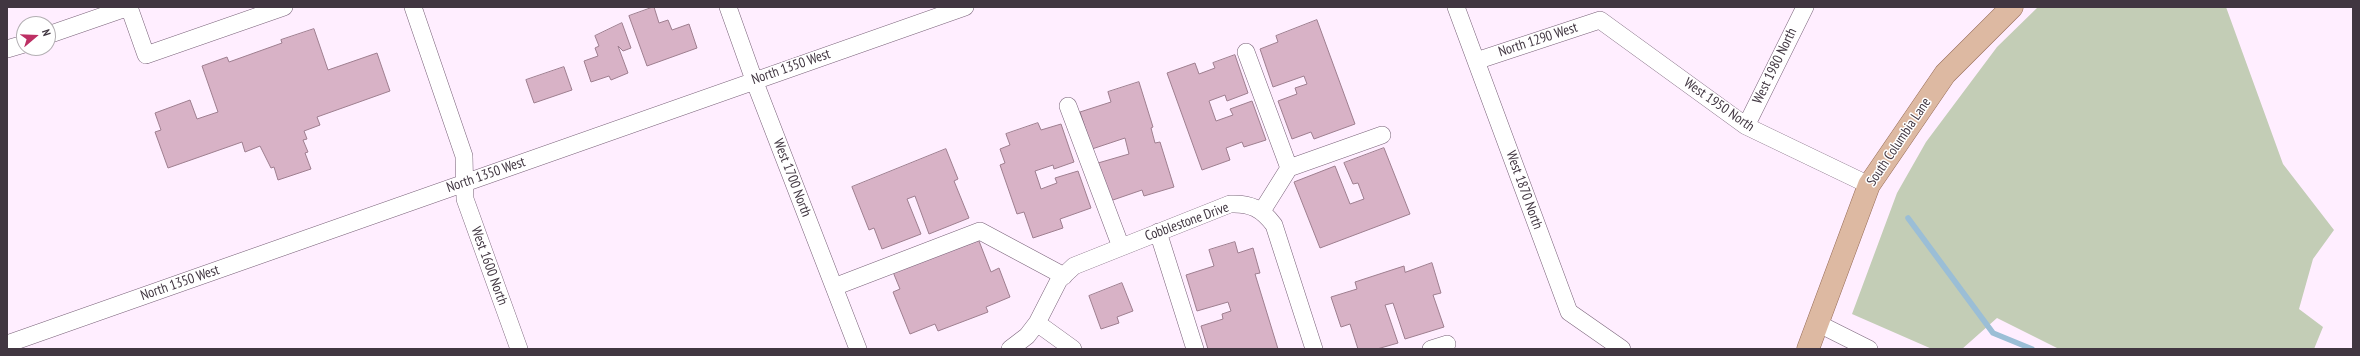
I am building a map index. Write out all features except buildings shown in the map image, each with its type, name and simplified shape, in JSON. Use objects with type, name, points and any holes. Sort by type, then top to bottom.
[{"type":"main road","name":"South Columbia Lane","points":[[1808,349],[1819,324],[1869,185],[1945,74],[2012,7]]},
{"type":"street","points":[[56,32],[129,7],[146,55],[284,7]]},
{"type":"street","name":"West 1600 North","points":[[413,7],[464,156],[466,182],[465,199],[519,349]]},
{"type":"street","name":"West 1700 North","points":[[728,7],[754,80],[858,349]]},
{"type":"street","name":"North 1350 West","points":[[7,344],[965,7]]},
{"type":"street","name":"West 1870 North","points":[[1456,7],[1569,312],[1622,349]]},
{"type":"street","name":"West 1980 North","points":[[1746,126],[1805,7]]},
{"type":"street","name":"North 1290 West","points":[[1476,61],[1600,20]]},
{"type":"street","name":"West 1950 North","points":[[1600,20],[1746,126],[1869,185]]},
{"type":"street","points":[[1246,52],[1289,168]]},
{"type":"street","points":[[1068,106],[1121,247]]},
{"type":"street","points":[[1314,349],[1274,225],[1262,211],[1289,168],[1382,135]]},
{"type":"street","name":"Cobblestone Drive","points":[[1010,349],[1027,336],[1037,323],[1051,294],[1064,276],[1080,262],[1230,204],[1250,205],[1262,211]]},
{"type":"street","points":[[834,287],[980,231],[1064,276]]},
{"type":"street","points":[[1158,232],[1195,349]]},
{"type":"street","points":[[1037,323],[1072,349]]},
{"type":"street","points":[[1819,324],[1869,349]]},
{"type":"green space","points":[[2038,7],[2226,7],[2283,164],[2334,230],[2313,259],[2299,309],[2323,327],[2314,349],[2059,349],[1997,318],[1962,349],[1932,349],[1852,314],[1897,193],[1926,142],[1997,47]]},
{"type":"waterway","points":[[1908,218],[1993,333],[2032,349]]}]
